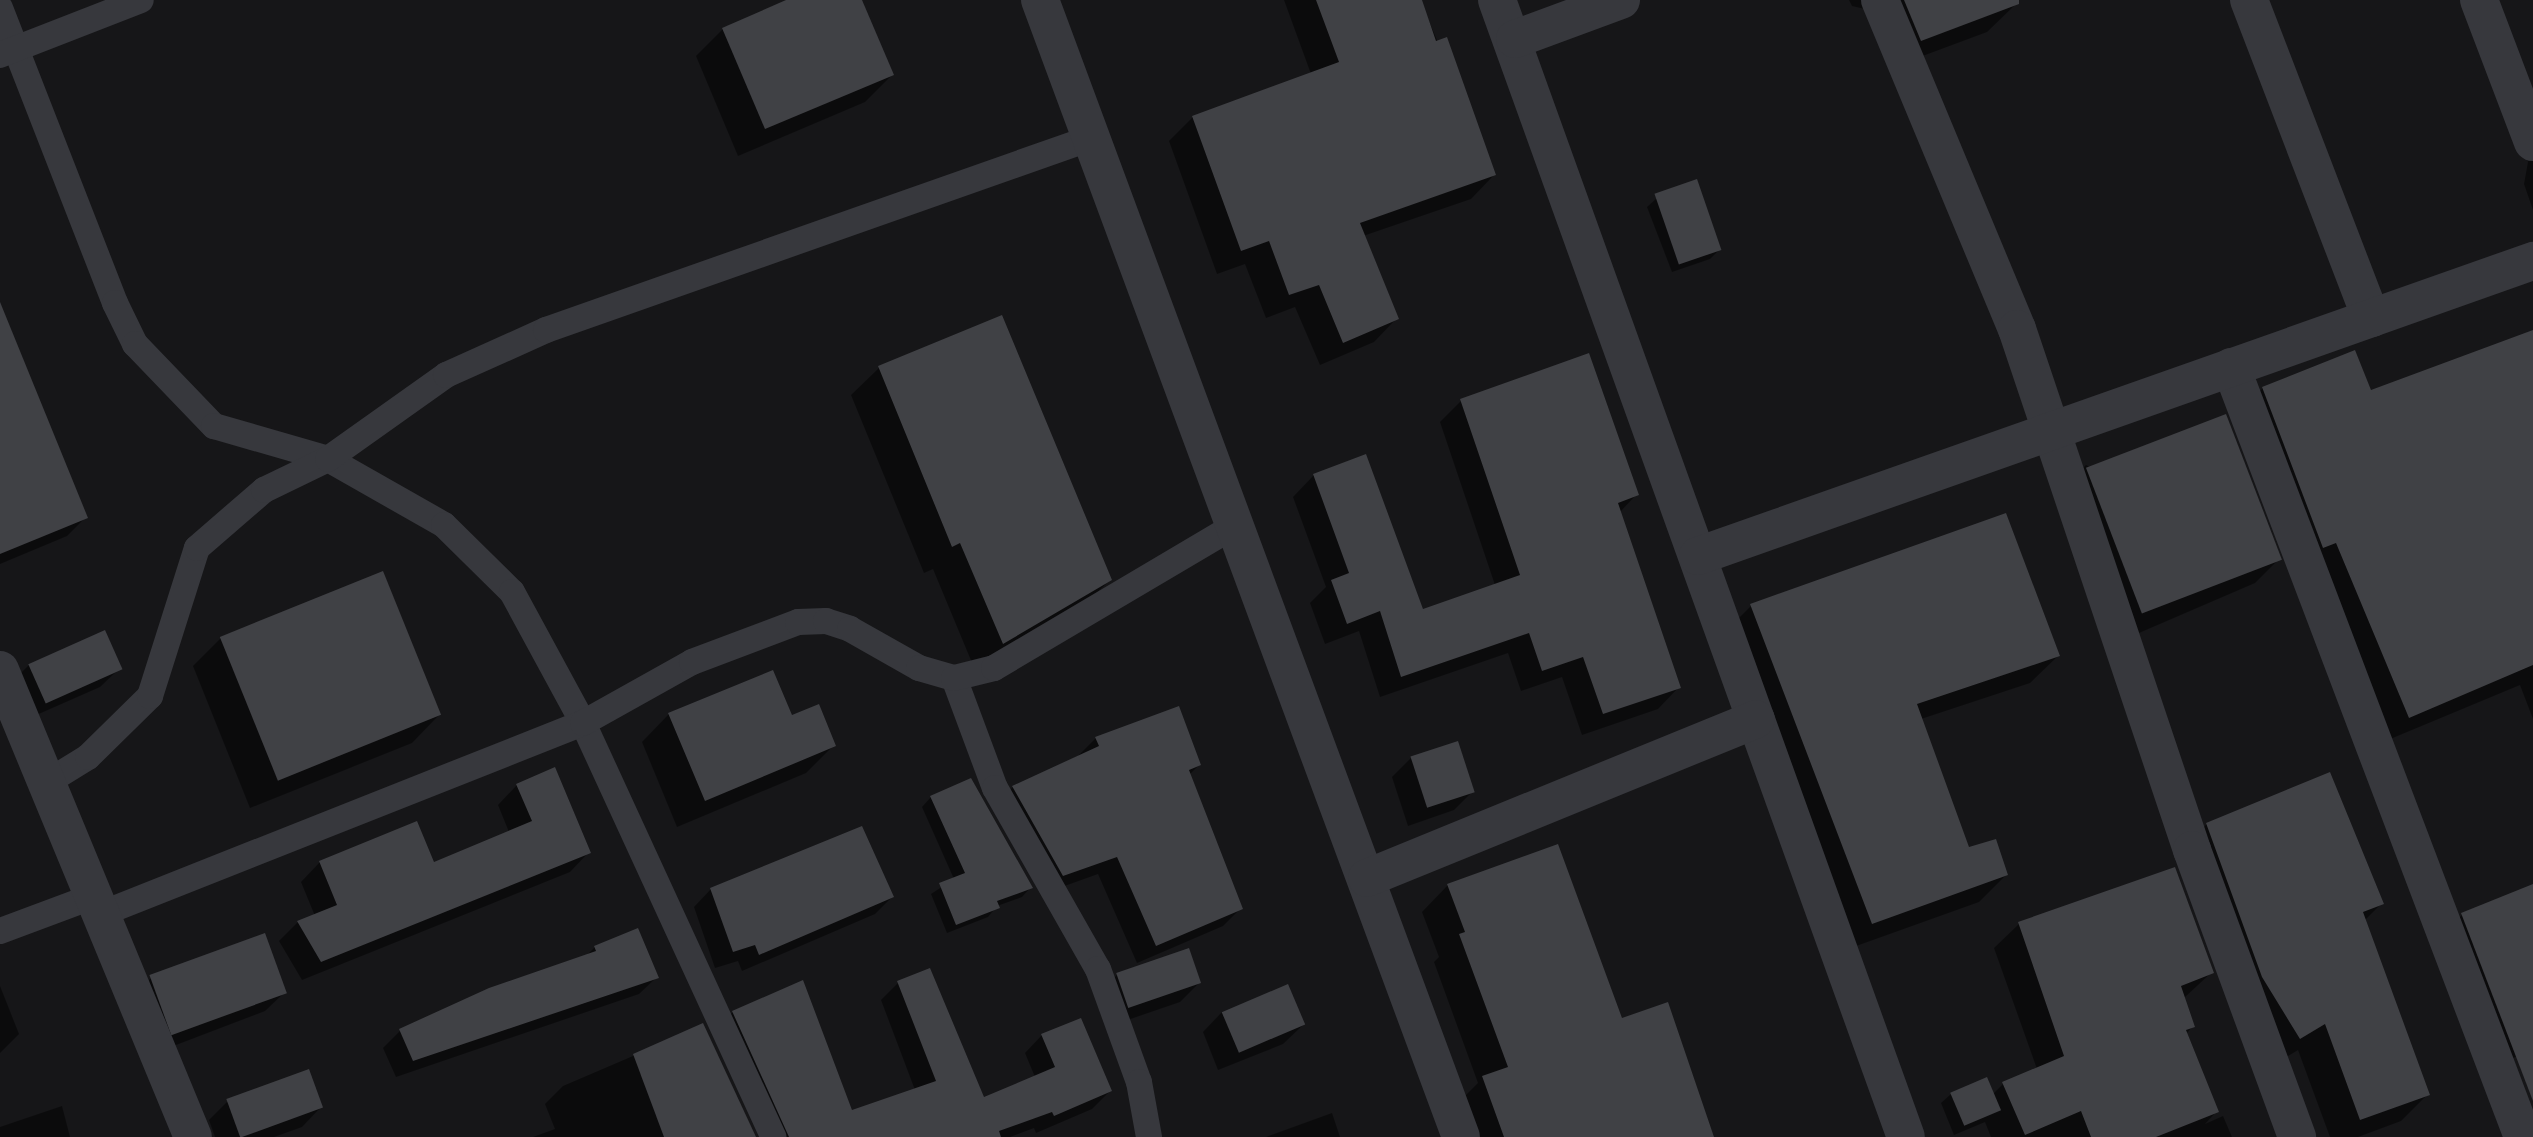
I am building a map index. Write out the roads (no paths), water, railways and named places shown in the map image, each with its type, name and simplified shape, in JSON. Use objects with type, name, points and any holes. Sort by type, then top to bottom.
[{"type":"street","points":[[1040,0],[1461,1137]]},
{"type":"street","points":[[1497,0],[1515,39],[1906,1137]]},
{"type":"street","points":[[1515,39],[1621,0]]},
{"type":"street","points":[[1880,0],[2017,330],[2192,850],[2297,1137]]},
{"type":"street","points":[[2249,0],[2371,318]]},
{"type":"street","points":[[2479,0],[2533,142]]},
{"type":"street","points":[[1698,556],[2533,261]]},
{"type":"street","points":[[2231,367],[2523,1137]]},
{"type":"street","points":[[0,670],[193,1137]]},
{"type":"street","points":[[1367,878],[1756,719]]},
{"type":"lane","points":[[7,53],[141,0]]},
{"type":"lane","points":[[0,8],[7,53],[114,303],[135,344],[214,426],[328,459],[444,525],[512,592],[583,723],[759,1098],[773,1137]]},
{"type":"lane","points":[[46,783],[88,757],[150,696],[197,548],[264,490],[328,459],[446,374],[546,330],[1091,138]]},
{"type":"lane","points":[[0,930],[98,905],[583,723],[692,662],[798,622],[826,621],[850,629],[919,668],[954,678],[995,668],[1236,525]]},
{"type":"lane","points":[[954,678],[995,788],[1098,969],[1139,1082],[1149,1137]]}]
